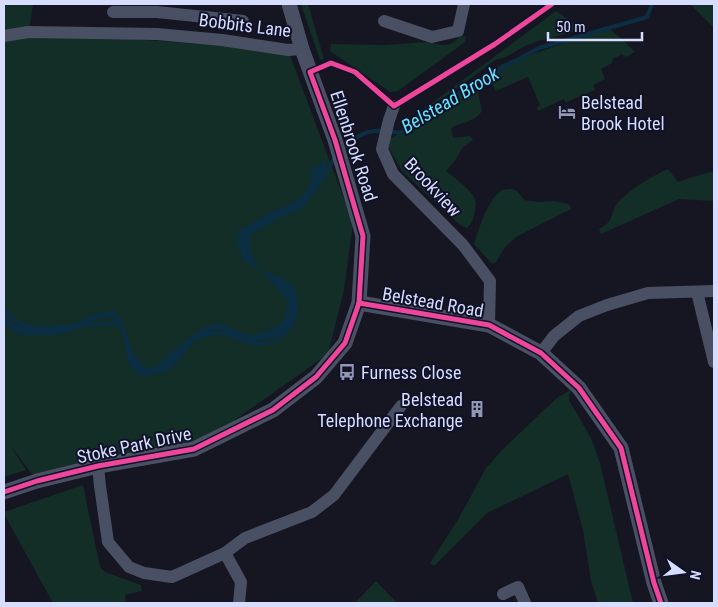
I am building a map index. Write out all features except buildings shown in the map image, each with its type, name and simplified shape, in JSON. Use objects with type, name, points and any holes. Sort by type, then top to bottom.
[{"type":"street","name":"Ellenbrook Road","points":[[289,4],[302,49],[335,140],[363,236],[359,303]]},
{"type":"street","points":[[384,21],[432,37],[458,31],[464,4]]},
{"type":"street","points":[[113,12],[156,8],[243,21]]},
{"type":"street","name":"Bobbits Lane","points":[[4,36],[28,32],[157,34],[222,40],[288,50],[302,49]]},
{"type":"street","name":"Brookview","points":[[394,106],[382,149],[393,174],[463,244],[490,281],[489,326]]},
{"type":"street","points":[[541,353],[554,336],[579,316],[608,305],[648,293],[714,291]]},
{"type":"street","points":[[697,292],[714,362]]},
{"type":"street","name":"Belstead Road","points":[[359,303],[489,326],[541,353],[579,388],[621,448],[654,583],[661,603]]},
{"type":"street","name":"Stoke Park Drive","points":[[4,492],[37,481],[98,466],[194,449],[273,410],[316,377],[345,343],[359,303]]},
{"type":"street","points":[[98,466],[108,542],[129,568],[144,573],[172,577],[225,553],[245,538],[312,512],[334,495],[401,406]]},
{"type":"street","points":[[225,553],[241,582],[239,603]]},
{"type":"street","points":[[503,594],[518,587],[526,603]]},
{"type":"green space","points":[[4,4],[33,4],[29,32],[288,50],[353,223],[344,290],[328,354],[194,449],[37,481],[11,446],[26,470],[4,477]]},
{"type":"green space","points":[[301,4],[308,4],[324,59],[320,60]]},
{"type":"green space","points":[[690,4],[714,4],[714,28]]},
{"type":"green space","points":[[556,11],[580,28],[569,33],[538,41],[506,57],[495,60],[462,85],[402,125]]},
{"type":"green space","points":[[606,26],[635,52],[626,57],[622,54],[613,58],[612,63],[601,69],[605,79],[593,85],[595,90],[566,103],[564,99],[538,111],[537,107],[540,105],[528,77],[496,91],[487,74],[511,60],[559,45]]},
{"type":"green space","points":[[466,36],[465,42],[398,91],[390,92],[330,51],[331,44],[385,45],[425,42],[444,45],[456,41],[459,37]]},
{"type":"green space","points":[[476,82],[482,111],[472,120],[451,128],[453,138],[470,136],[473,140],[463,147],[446,171],[464,185],[475,198],[474,218],[467,228],[460,225],[402,171],[388,146],[388,139],[419,125]]},
{"type":"green space","points":[[668,169],[678,182],[714,171],[714,201],[679,199],[601,234],[599,229],[608,223],[619,201],[642,183]]},
{"type":"green space","points":[[511,189],[517,191],[524,200],[538,202],[554,201],[569,204],[571,209],[516,237],[505,247],[496,262],[492,264],[474,244],[485,214],[493,199],[503,190]]},
{"type":"green space","points":[[570,390],[569,400],[591,438],[600,463],[633,603],[598,603],[591,581],[583,530],[568,474],[487,513],[434,566],[430,563],[459,518],[486,468],[545,409]]},
{"type":"green space","points":[[83,485],[101,568],[105,572],[141,585],[142,591],[125,595],[126,603],[53,603],[4,514],[4,512]]},
{"type":"green space","points":[[376,581],[397,603],[355,603]]},
{"type":"water","points":[[324,158],[328,170],[324,180],[303,207],[279,218],[249,236],[246,245],[252,258],[262,269],[269,276],[287,285],[295,297],[294,318],[285,333],[250,343],[225,330],[217,329],[188,345],[164,371],[144,376],[137,373],[129,364],[119,323],[113,317],[99,318],[69,332],[51,335],[22,335],[13,331],[4,323],[4,316],[15,325],[36,329],[57,329],[72,325],[95,314],[115,311],[126,331],[138,363],[149,372],[196,333],[214,324],[227,325],[250,335],[275,327],[284,318],[288,301],[262,271],[244,261],[237,243],[237,237],[240,230],[300,198],[310,185],[312,175],[310,168],[318,167]]},
{"type":"waterway","name":"Belstead Brook","points":[[342,149],[362,134],[369,132],[400,133],[476,82],[539,48],[647,17],[652,4]]},
{"type":"waterway","name":"Belstead Brook","points":[[323,178],[336,156]]},
{"type":"waterway","name":"Belstead Brook","points":[[248,237],[248,248],[251,257]]},
{"type":"waterway","name":"Belstead Brook","points":[[203,336],[222,333],[247,342],[259,344],[274,341],[286,332],[291,326],[296,311],[294,294],[287,284],[266,273]]},
{"type":"waterway","name":"Belstead Brook","points":[[4,310],[19,323],[34,328],[70,326]]},
{"type":"waterway","name":"Belstead Brook","points":[[80,325],[119,323],[120,326]]},
{"type":"waterway","name":"Belstead Brook","points":[[160,372],[169,368],[191,343]]},
{"type":"waterway","name":"Belstead Brook","points":[[133,355],[144,369],[153,372]]},
{"type":"cycle path","points":[[4,492],[37,481],[98,466],[194,449],[273,410],[316,377],[345,343],[359,303],[363,236],[335,140],[310,72],[331,63],[355,72],[394,106],[495,44],[552,4]]},
{"type":"cycle path","points":[[359,303],[489,325],[541,353],[579,388],[621,448],[654,583],[661,603]]},
{"type":"place","name":"Belstead Brook Hotel","points":[[567,112]]},
{"type":"place","name":"Furness Close","points":[[347,372]]},
{"type":"place","name":"Belstead Telephone Exchange","points":[[477,409]]}]
